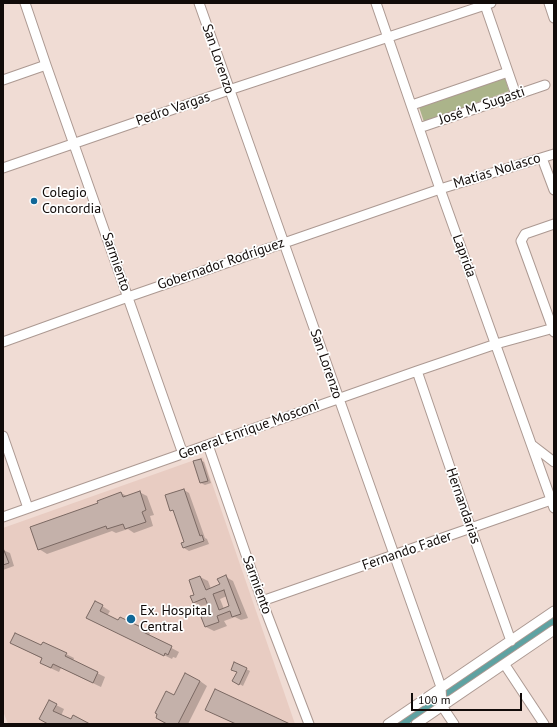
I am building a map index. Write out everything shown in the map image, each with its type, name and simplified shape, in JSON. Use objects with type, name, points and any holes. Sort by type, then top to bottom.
[{"type":"street","name":"Sarmiento","points":[[25,3],[183,454]]},
{"type":"street","name":"San Lorenzo","points":[[198,3],[441,687],[442,706]]},
{"type":"street","name":"Laprida","points":[[376,3],[440,189],[552,504]]},
{"type":"street","points":[[549,3],[554,18]]},
{"type":"street","points":[[488,4],[516,95]]},
{"type":"street","name":"Pedro Vargas","points":[[3,168],[229,90],[488,4]]},
{"type":"street","points":[[3,80],[46,65]]},
{"type":"street","points":[[412,105],[508,72]]},
{"type":"street","name":"José M. Sugasti","points":[[419,128],[545,85]]},
{"type":"street","name":"Matías Nolasco","points":[[440,189],[554,154]]},
{"type":"street","points":[[542,158],[554,190]]},
{"type":"street","name":"Gobernador Rodríguez","points":[[3,342],[284,242],[440,189]]},
{"type":"street","points":[[553,330],[520,241],[524,234],[554,224]]},
{"type":"street","name":"General Enrique Mosconi","points":[[3,517],[338,398],[496,344],[553,330]]},
{"type":"street","name":"Hernandarias","points":[[417,371],[511,641]]},
{"type":"street","points":[[3,436],[28,508]]},
{"type":"street","name":"Sarmiento","points":[[208,445],[262,601],[309,724]]},
{"type":"street","points":[[532,445],[554,462]]},
{"type":"street","name":"Fernando Fader","points":[[262,601],[471,529],[552,504]]},
{"type":"street","points":[[388,724],[554,611]]},
{"type":"street","points":[[416,724],[554,630]]},
{"type":"street","points":[[504,665],[544,724]]},
{"type":"street","points":[[442,706],[454,724]]},
{"type":"shaded area","name":"Ex. Hospital Central","points":[[203,457],[295,724],[8,724],[3,711],[3,528]]},
{"type":"green space","points":[[505,78],[509,91],[424,122],[419,107]]},
{"type":"building","points":[[201,459],[208,481],[200,483],[193,461]]},
{"type":"building","points":[[184,489],[200,536],[202,535],[204,541],[183,548],[181,543],[184,542],[173,510],[170,511],[165,495]]},
{"type":"building","points":[[140,491],[146,510],[142,512],[146,522],[125,529],[123,524],[107,529],[106,526],[38,550],[30,527],[98,503],[97,501],[121,492],[123,497]]},
{"type":"building","points":[[3,548],[9,563],[3,565]]},
{"type":"building","points":[[226,575],[241,614],[232,617],[230,611],[217,616],[219,622],[205,627],[201,617],[211,613],[205,598],[193,603],[190,596],[194,595],[189,580],[200,576],[206,590],[220,584],[217,579]],"holes":[[[224,590],[229,606],[219,610],[213,594]]]},
{"type":"building","points":[[95,601],[103,605],[100,611],[118,620],[120,617],[143,628],[141,631],[172,646],[168,655],[165,653],[164,656],[86,618]]},
{"type":"building","points":[[15,633],[41,645],[43,642],[67,653],[65,656],[98,672],[93,683],[53,664],[51,668],[40,663],[42,658],[10,643]]},
{"type":"building","points":[[234,662],[247,668],[239,685],[232,681],[237,672],[231,670]]},
{"type":"building","points":[[185,673],[200,681],[178,724],[167,724],[156,718],[157,714],[155,713],[166,691],[174,695]]},
{"type":"building","points":[[215,689],[290,724],[236,724],[205,710]]},
{"type":"building","points":[[49,700],[57,704],[53,711],[71,719],[73,715],[90,724],[48,724],[39,719]]},
{"type":"waterway","points":[[447,693],[554,620]]},
{"type":"waterway","points":[[401,724],[436,700]]},
{"type":"place","name":"Colegio Concordia","points":[[34,201]]},
{"type":"place","name":"Ex. Hospital Central","points":[[131,619]]}]
